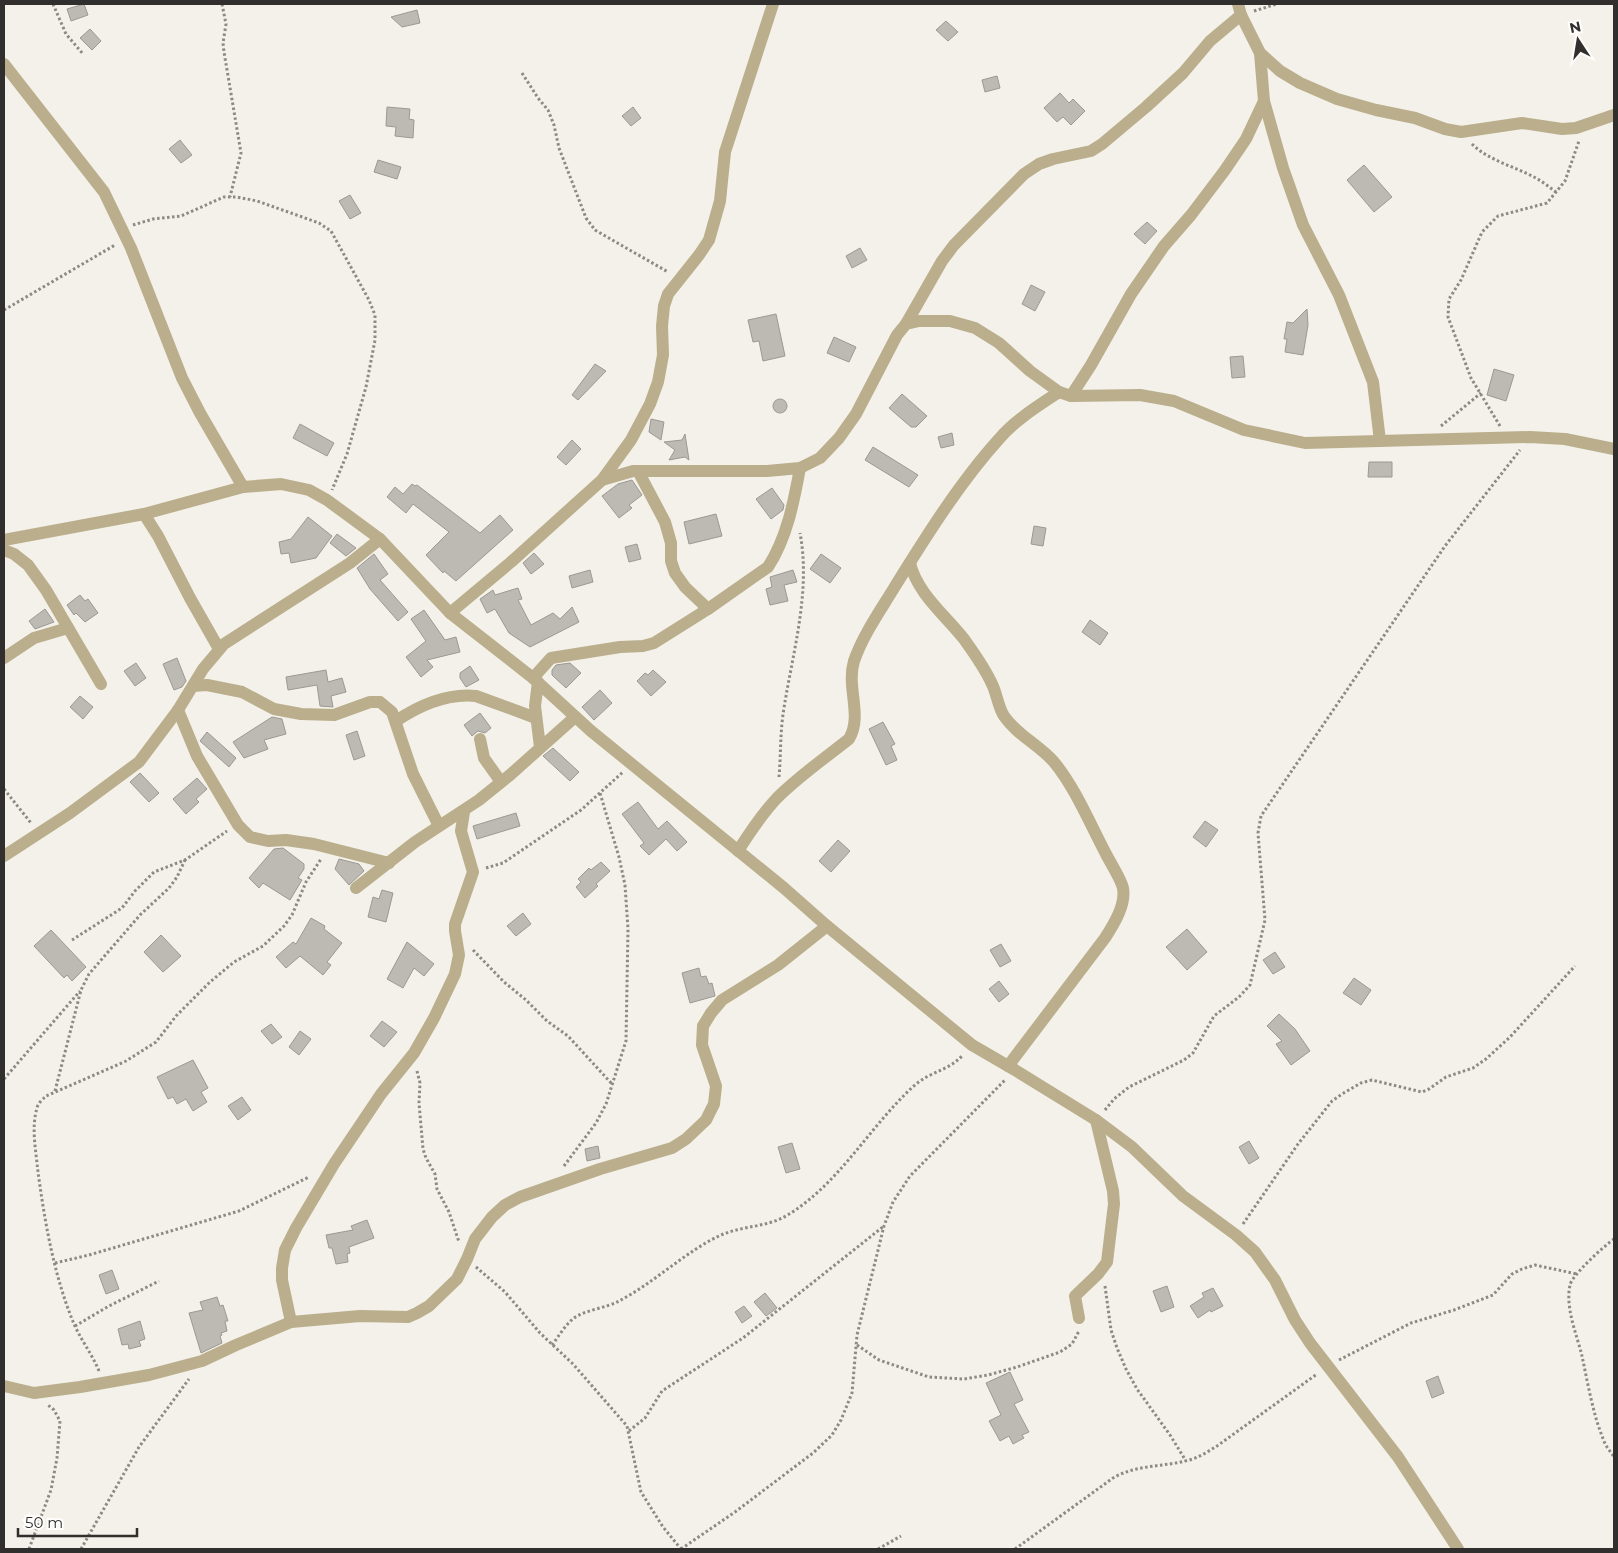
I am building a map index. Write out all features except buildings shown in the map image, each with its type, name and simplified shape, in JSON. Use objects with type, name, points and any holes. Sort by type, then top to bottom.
[{"type":"street","points":[[450,613],[602,480],[631,440],[650,404],[658,382],[663,355],[662,326],[664,306],[668,294],[709,240],[720,201],[725,152],[773,4]]},
{"type":"street","points":[[602,480],[618,474],[638,471],[767,471],[800,468],[820,458],[839,438],[856,414],[898,335],[942,261],[997,200],[1024,174],[1039,164],[1091,150],[1102,144],[1183,73],[1240,10],[1260,53],[1264,101],[1283,168],[1303,225],[1339,295],[1373,382],[1380,441]]},
{"type":"street","points":[[1260,53],[1280,71],[1300,83],[1337,99],[1415,118],[1445,129],[1461,132],[1522,123],[1576,128],[1614,116]]},
{"type":"street","points":[[4,64],[104,192],[125,233],[182,378],[243,487]]},
{"type":"street","points":[[1071,396],[1091,366],[1130,294],[1164,246],[1191,215],[1225,170],[1246,138],[1264,101]]},
{"type":"street","points":[[906,324],[919,321],[950,321],[975,328],[999,343],[1030,371],[1058,392],[1071,396],[1140,395],[1174,402],[1244,430],[1306,443],[1530,436],[1565,439],[1614,450]]},
{"type":"street","points":[[738,851],[758,821],[778,798],[803,775],[849,739],[853,733],[855,723],[850,682],[854,662],[876,619],[910,563],[954,497],[1000,437],[1033,409],[1058,392]]},
{"type":"street","points":[[540,747],[534,700],[535,680],[552,658],[654,643],[708,609],[768,567],[774,558],[794,501],[800,468]]},
{"type":"street","points":[[638,471],[665,522],[671,543],[671,561],[675,573],[685,587],[708,609]]},
{"type":"street","points":[[101,684],[46,590],[28,565],[14,554],[4,542],[144,514],[243,487],[281,484],[309,490],[327,500],[380,539],[450,613],[535,680],[631,765],[784,888],[972,1045],[1096,1120],[1132,1147],[1183,1196],[1236,1235],[1255,1252],[1275,1280],[1295,1320],[1398,1457],[1458,1549]]},
{"type":"street","points":[[144,514],[158,536],[219,649]]},
{"type":"street","points":[[4,856],[40,833],[139,762],[178,710],[203,669],[224,644],[350,563],[380,539]]},
{"type":"street","points":[[910,563],[912,574],[921,589],[964,639],[986,671],[1002,714],[1054,762],[1069,784],[1123,888],[1120,908],[1106,938],[1012,1068]]},
{"type":"street","points":[[4,658],[34,638],[68,628]]},
{"type":"street","points":[[193,686],[207,685],[242,692],[274,709],[301,714],[334,715],[370,702],[380,702],[392,712],[413,774],[439,826]]},
{"type":"street","points":[[396,721],[425,703],[466,695],[476,696],[536,718]]},
{"type":"street","points":[[178,710],[197,756],[238,825],[250,837],[268,841],[286,840],[329,848],[389,863]]},
{"type":"street","points":[[356,888],[439,826],[464,812],[575,717]]},
{"type":"street","points":[[480,739],[484,758],[501,782]]},
{"type":"street","points":[[291,1322],[282,1280],[282,1268],[286,1250],[296,1228],[334,1164],[381,1094],[414,1053],[455,974],[459,955],[455,931],[458,914],[473,872],[462,836],[464,812]]},
{"type":"street","points":[[4,1386],[34,1393],[105,1383],[149,1375],[202,1361],[291,1322],[360,1316],[408,1317],[418,1314],[457,1279],[475,1238],[482,1227],[505,1205],[520,1197],[621,1162],[672,1148],[686,1140],[706,1120],[714,1104],[716,1086],[702,1045],[703,1026],[710,1013],[722,1000],[778,964],[828,926]]},
{"type":"street","points":[[1079,1318],[1075,1296],[1102,1270],[1107,1262],[1114,1204],[1113,1191],[1096,1120]]},
{"type":"path","points":[[53,4],[66,34],[83,54]]},
{"type":"path","points":[[222,4],[226,24],[223,43],[224,52],[241,153],[230,197]]},
{"type":"path","points":[[1240,10],[1277,4]]},
{"type":"path","points":[[522,73],[548,110],[559,148],[586,218],[595,230],[661,269],[680,278]]},
{"type":"path","points":[[1506,438],[1471,378],[1448,317],[1449,299],[1461,280],[1482,232],[1491,222],[1498,216],[1547,203],[1565,181],[1584,126]]},
{"type":"path","points":[[1461,132],[1478,150],[1534,177],[1556,192]]},
{"type":"path","points":[[4,310],[125,233],[154,219],[181,216],[224,197],[257,201],[319,223],[331,230],[369,300],[375,315],[375,340],[366,388],[347,454],[327,500]]},
{"type":"path","points":[[1422,439],[1481,393]]},
{"type":"path","points":[[1096,1120],[1114,1099],[1129,1087],[1184,1060],[1193,1053],[1214,1016],[1239,997],[1250,985],[1265,920],[1258,833],[1261,816],[1445,546],[1530,436]]},
{"type":"path","points":[[778,798],[784,711],[803,600],[803,565],[799,528]]},
{"type":"path","points":[[473,872],[503,863],[580,810],[631,765]]},
{"type":"path","points":[[4,789],[40,833]]},
{"type":"path","points":[[563,1167],[596,1123],[613,1085],[626,1041],[628,929],[625,885],[619,857],[600,793]]},
{"type":"path","points":[[72,940],[122,908],[154,872],[185,860],[238,825]]},
{"type":"path","points":[[105,1383],[92,1354],[75,1326],[61,1286],[45,1225],[34,1128],[37,1105],[46,1096],[126,1061],[156,1042],[176,1016],[210,982],[234,962],[263,946],[284,926],[298,904],[306,882],[329,848]]},
{"type":"path","points":[[55,1092],[81,990],[89,974],[100,958],[140,915],[170,888],[185,860]]},
{"type":"path","points":[[455,931],[504,982],[568,1036],[613,1085]]},
{"type":"path","points":[[1236,1235],[1298,1144],[1332,1101],[1361,1083],[1372,1080],[1422,1092],[1430,1090],[1446,1077],[1473,1068],[1510,1037],[1575,966]]},
{"type":"path","points":[[4,1079],[81,990]]},
{"type":"path","points":[[552,1345],[568,1323],[575,1317],[619,1301],[702,1246],[722,1235],[770,1222],[785,1216],[805,1202],[835,1175],[898,1102],[917,1083],[932,1073],[950,1067],[972,1045]]},
{"type":"path","points":[[414,1053],[420,1083],[423,1149],[435,1174],[437,1189],[467,1259],[505,1292],[540,1334],[573,1364],[623,1422],[629,1431],[641,1492],[663,1527],[681,1549],[735,1512],[813,1453],[832,1435],[841,1420],[852,1394],[857,1335],[884,1226],[894,1202],[910,1176],[1012,1068]]},
{"type":"path","points":[[55,1262],[89,1255],[239,1211],[310,1176]]},
{"type":"path","points":[[629,1431],[645,1418],[662,1391],[743,1338],[884,1226]]},
{"type":"path","points":[[1614,1239],[1604,1246],[1572,1280],[1570,1286],[1571,1314],[1596,1416],[1604,1443],[1614,1457]]},
{"type":"path","points":[[1015,1549],[1122,1473],[1134,1469],[1186,1461],[1200,1456],[1217,1446],[1328,1366],[1405,1326],[1493,1295],[1512,1274],[1535,1265],[1578,1274]]},
{"type":"path","points":[[1102,1270],[1111,1330],[1117,1348],[1136,1389],[1170,1435],[1186,1461]]},
{"type":"path","points":[[75,1326],[159,1281]]},
{"type":"path","points":[[857,1345],[879,1360],[928,1377],[964,1379],[1017,1367],[1060,1352],[1072,1344],[1078,1335],[1080,1327],[1079,1318]]},
{"type":"path","points":[[81,1549],[139,1447],[202,1361]]},
{"type":"path","points":[[29,1549],[51,1490],[60,1435],[60,1420],[54,1410],[34,1393]]},
{"type":"path","points":[[878,1549],[901,1536]]}]
